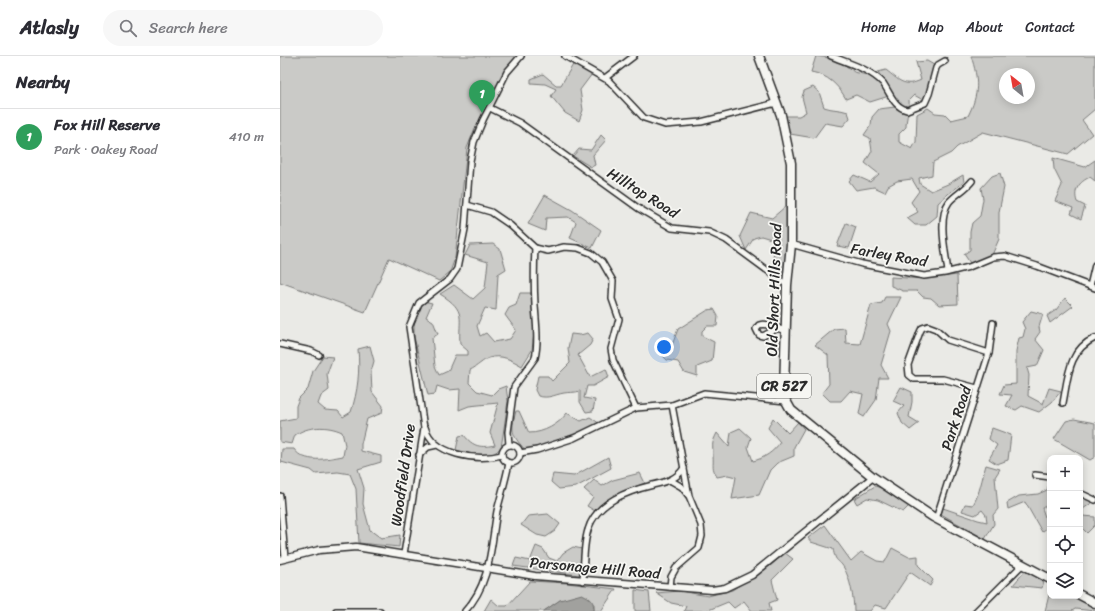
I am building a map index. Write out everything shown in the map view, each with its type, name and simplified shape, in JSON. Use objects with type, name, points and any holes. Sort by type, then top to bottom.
[{"type":"main road","name":"Old Short Hills Road","points":[[759,56],[784,129],[791,163],[791,244],[787,285],[784,391],[786,401]]},
{"type":"main road","name":"CR 527","points":[[786,401],[791,410],[797,416],[873,477],[936,519],[1047,577]]},
{"type":"main road","points":[[1083,597],[1095,603]]},
{"type":"street","name":"Woodfield Drive","points":[[404,554],[424,426],[409,327],[419,303],[450,279],[457,269],[465,229],[470,161],[474,142],[507,72],[521,56]]},
{"type":"street","points":[[565,56],[605,78],[644,118],[666,125],[701,122],[776,103]]},
{"type":"street","points":[[605,78],[634,56]]},
{"type":"street","points":[[831,56],[864,69],[882,83],[900,106],[907,110],[913,109],[925,103],[936,68],[945,61]]},
{"type":"street","name":"Hilltop Road","points":[[490,108],[520,123],[638,208],[672,228],[709,232],[726,240],[787,285]]},
{"type":"street","points":[[948,272],[942,224],[944,212],[953,198],[967,189],[972,181]]},
{"type":"street","points":[[467,205],[491,212],[510,225],[535,248],[548,251],[569,247],[583,249],[595,256],[608,270],[613,281],[613,305],[619,319],[611,349],[613,360],[636,408]]},
{"type":"street","name":"Farley Road","points":[[791,244],[862,264],[924,276],[969,267],[993,257],[1005,256],[1093,287]]},
{"type":"street","points":[[509,445],[508,432],[514,387],[535,358],[536,353],[537,333],[534,271],[535,248]]},
{"type":"street","points":[[1093,287],[1095,265]]},
{"type":"street","name":"Park Road","points":[[936,519],[989,353],[993,323]]},
{"type":"street","points":[[977,388],[942,379],[914,380],[909,375],[908,365],[922,328],[928,326],[936,329],[948,340],[989,353]]},
{"type":"street","points":[[776,329],[786,331]]},
{"type":"street","points":[[1063,403],[1072,359],[1077,351],[1095,338]]},
{"type":"street","points":[[280,344],[311,350],[319,355]]},
{"type":"street","points":[[520,453],[537,450],[574,438],[636,408],[672,406],[704,393],[786,401]]},
{"type":"street","points":[[670,588],[671,577],[676,568],[695,553],[702,542],[701,525],[689,496],[672,406]]},
{"type":"street","points":[[424,426],[430,439],[437,445],[466,455],[487,457],[502,455]]},
{"type":"street","points":[[419,455],[428,447],[437,445]]},
{"type":"street","points":[[509,445],[516,446],[520,453],[517,461],[509,463],[504,460],[502,455],[503,449],[509,445]]},
{"type":"street","points":[[465,611],[478,594],[488,569],[501,491],[509,463]]},
{"type":"street","points":[[583,581],[588,528],[599,511],[629,491],[670,480],[678,476],[684,468]]},
{"type":"street","points":[[1035,475],[1047,477]]},
{"type":"street","name":"Parsonage Hill Road","points":[[283,559],[337,548],[356,547],[488,569],[583,581],[712,590],[725,588],[741,581],[761,567],[873,477]]},
{"type":"street","points":[[670,480],[682,487],[689,496]]},
{"type":"street","points":[[1083,494],[1095,500]]},
{"type":"street","points":[[280,496],[283,559]]},
{"type":"street","points":[[976,611],[1023,564]]},
{"type":"street","points":[[336,611],[380,611]]},
{"type":"shaded area","points":[[280,56],[525,56],[512,68],[483,120],[475,128],[467,148],[455,258],[450,272],[439,281],[389,258],[365,312],[280,282]]},
{"type":"shaded area","points":[[816,56],[830,58],[845,65],[854,72],[867,75],[880,83],[889,96],[870,102],[856,95],[846,99],[840,89],[832,81],[817,73],[811,72]]},
{"type":"shaded area","points":[[971,56],[1095,56],[1095,109],[1082,120],[1092,134],[1068,154],[983,132],[957,147],[951,153],[933,162],[932,175],[919,178],[920,184],[931,191],[948,184],[963,175],[964,182],[938,203],[937,216],[926,225],[915,225],[907,218],[918,212],[911,202],[919,191],[912,179],[897,181],[888,186],[885,192],[874,187],[856,190],[849,181],[854,175],[870,182],[879,174],[865,163],[872,151],[870,138],[864,135],[871,125],[872,117],[879,109],[895,107],[898,102],[878,72],[886,70],[898,80],[910,83],[921,80],[916,62],[927,61],[934,65],[927,94],[923,100],[914,95],[909,100],[906,127],[899,134],[899,142],[912,149],[916,142],[917,114],[928,108],[935,113],[945,114],[951,120],[968,116],[976,94],[977,87]]},
{"type":"shaded area","points":[[574,63],[592,74],[580,90],[583,110],[579,121],[565,113],[551,96],[556,89],[545,84],[531,83],[531,79],[543,74],[556,85],[561,85]]},
{"type":"shaded area","points":[[813,87],[819,92],[824,107],[848,112],[850,118],[843,126],[825,123],[814,138],[790,134],[784,116],[799,116],[806,112],[802,97],[804,91]]},
{"type":"shaded area","points":[[601,135],[606,140],[593,155],[595,165],[591,167],[573,156],[579,149],[591,150]]},
{"type":"shaded area","points":[[1053,158],[1085,167],[1095,160],[1095,181],[1090,177],[1083,181],[1076,190],[1077,202],[1085,206],[1081,219],[1071,214],[1073,208],[1055,201],[1062,185],[1054,169]]},
{"type":"shaded area","points":[[1000,173],[1004,187],[999,212],[999,239],[992,255],[970,263],[964,254],[970,250],[970,232],[972,223],[980,216],[983,199],[981,188],[992,176]]},
{"type":"shaded area","points":[[545,195],[572,210],[601,230],[592,248],[570,238],[576,222],[568,217],[546,218],[545,231],[528,224]]},
{"type":"shaded area","points":[[786,206],[789,228],[784,274],[780,272],[773,256],[778,241],[761,236],[754,238],[746,250],[740,236],[751,213],[772,218]]},
{"type":"shaded area","points":[[846,223],[856,227],[849,248],[837,246]]},
{"type":"shaded area","points":[[493,244],[500,249],[506,269],[498,274],[496,310],[485,308],[477,326],[480,336],[486,333],[494,342],[510,339],[516,330],[505,315],[509,308],[516,305],[520,293],[531,293],[534,332],[532,350],[522,366],[506,358],[493,357],[487,359],[470,370],[469,383],[477,391],[492,395],[498,389],[506,386],[508,401],[501,448],[492,455],[472,454],[456,450],[459,436],[464,435],[467,439],[478,446],[495,445],[490,433],[498,403],[469,406],[459,410],[460,389],[449,390],[437,386],[435,394],[428,395],[414,337],[414,323],[424,301],[432,303],[426,317],[433,321],[438,334],[432,338],[435,366],[439,375],[448,371],[455,355],[468,355],[468,351],[460,344],[460,316],[458,310],[455,305],[440,294],[454,285],[473,299],[485,288],[488,262],[465,255],[470,245]]},
{"type":"shaded area","points":[[957,275],[958,304],[939,305],[931,298],[923,297],[917,291],[903,291],[891,286],[891,277],[925,279]]},
{"type":"shaded area","points":[[885,297],[901,297],[888,324],[891,331],[881,365],[888,378],[879,378],[876,400],[864,417],[859,414],[863,394],[850,391],[841,401],[830,401],[822,393],[829,384],[828,355],[815,345],[834,329],[845,328],[846,343],[860,344],[871,305],[882,303]]},
{"type":"shaded area","points":[[1065,298],[1073,306],[1050,323],[1047,316],[1056,310]]},
{"type":"shaded area","points":[[714,309],[718,316],[717,326],[707,326],[702,331],[702,336],[714,342],[712,361],[697,367],[697,376],[684,372],[678,362],[667,360],[660,353],[671,348],[678,329],[708,310]]},
{"type":"shaded area","points":[[1031,311],[1043,314],[1039,327],[1040,332],[1035,339],[1044,350],[1037,366],[1027,368],[1029,375],[1028,396],[1043,404],[1049,388],[1061,391],[1052,402],[1039,412],[1022,406],[1016,410],[1006,406],[1012,395],[1000,394],[1004,385],[1016,384],[1016,351],[1019,338],[1023,337],[1025,329],[1022,322]]},
{"type":"shaded area","points":[[588,333],[593,339],[590,345],[578,355],[590,377],[606,369],[609,377],[593,386],[587,386],[584,398],[595,400],[593,411],[586,412],[580,402],[580,391],[548,397],[538,396],[535,390],[538,376],[548,376],[552,381],[570,363],[568,348],[571,334],[580,335]]},
{"type":"shaded area","points":[[370,346],[374,361],[371,372],[372,392],[383,406],[382,413],[367,419],[361,444],[361,451],[381,456],[381,462],[358,469],[364,488],[363,504],[370,530],[381,538],[400,535],[399,547],[359,543],[356,489],[350,474],[338,472],[316,474],[311,470],[281,462],[282,449],[294,449],[298,454],[310,459],[343,456],[345,445],[342,432],[330,428],[312,428],[295,435],[292,444],[280,442],[280,421],[296,418],[296,406],[299,398],[308,389],[313,371],[323,356],[333,357],[327,374],[329,390],[321,396],[318,404],[325,410],[338,411],[343,417],[351,412],[358,381],[358,349]]},
{"type":"shaded area","points":[[901,387],[912,392],[909,417],[919,423],[910,430],[902,423],[898,413],[904,406],[893,401]]},
{"type":"shaded area","points":[[516,411],[519,411],[529,433],[546,430],[560,421],[567,413],[581,421],[590,417],[600,424],[527,452],[515,437],[513,424]]},
{"type":"shaded area","points":[[773,418],[788,433],[798,422],[804,429],[794,447],[794,456],[777,463],[770,470],[759,495],[732,499],[736,477],[728,475],[717,477],[713,468],[713,444],[717,433],[729,447],[731,432],[740,428],[751,438],[748,447],[753,461],[757,460],[772,451],[780,442],[768,428]]},
{"type":"shaded area","points":[[1074,419],[1095,423],[1095,457],[1090,460],[1054,439],[1066,421]]},
{"type":"shaded area","points":[[992,428],[1011,435],[1008,460],[997,464],[989,459],[997,445],[989,439]]},
{"type":"shaded area","points":[[608,457],[611,468],[576,487],[559,489],[551,482],[553,474],[574,476]]},
{"type":"shaded area","points":[[986,465],[1000,469],[995,477],[998,509],[993,515],[994,524],[985,539],[941,514],[943,508],[987,522],[986,515],[982,510],[975,515],[962,511],[965,504],[973,505]]},
{"type":"shaded area","points":[[640,473],[645,483],[618,495],[595,511],[587,506],[593,497],[584,489],[594,480],[602,486],[613,480]]},
{"type":"shaded area","points":[[875,486],[884,489],[910,505],[903,512],[878,500],[867,498],[857,504],[854,499]]},
{"type":"shaded area","points":[[1047,490],[1047,506],[1042,508],[1047,521],[1047,528],[1042,532],[1025,502],[1008,509],[1007,503],[1019,496],[1038,494]]},
{"type":"shaded area","points":[[1083,497],[1093,502],[1083,509]]},
{"type":"shaded area","points":[[548,514],[560,524],[555,531],[546,537],[537,535],[521,525],[528,516]]},
{"type":"shaded area","points":[[1083,516],[1095,517],[1095,525],[1087,533],[1083,529]]},
{"type":"shaded area","points":[[825,525],[851,561],[861,552],[877,561],[885,562],[892,548],[909,557],[918,556],[918,565],[933,580],[930,586],[910,572],[886,608],[875,605],[870,611],[854,611],[848,577],[842,565],[836,559],[833,549],[811,542],[808,538]]},
{"type":"shaded area","points":[[536,546],[543,549],[549,558],[557,561],[563,553],[573,547],[582,549],[579,575],[513,566],[516,558],[530,561]]},
{"type":"shaded area","points":[[785,553],[793,559],[772,580],[777,600],[769,603],[771,611],[752,611],[744,601],[734,608],[728,602],[706,611],[684,611],[686,606],[671,603],[656,593],[680,591],[708,596],[732,590],[770,566]]},
{"type":"shaded area","points":[[1025,571],[1044,581],[1042,588],[1013,585]]},
{"type":"shaded area","points":[[530,581],[567,583],[616,589],[601,611],[594,611],[594,604],[560,600],[544,611],[484,611],[491,599],[499,606],[507,606]]},
{"type":"shaded area","points":[[635,590],[649,592],[651,611],[635,611]]},
{"type":"shaded area","points":[[582,594],[591,600],[594,611],[544,611],[560,600]]},
{"type":"shaded area","points":[[1048,599],[1077,599],[1093,607],[1095,611],[1075,609],[1072,611],[1045,611]]},
{"type":"place","name":"Fox Hill Reserve","points":[[482,113]]}]
